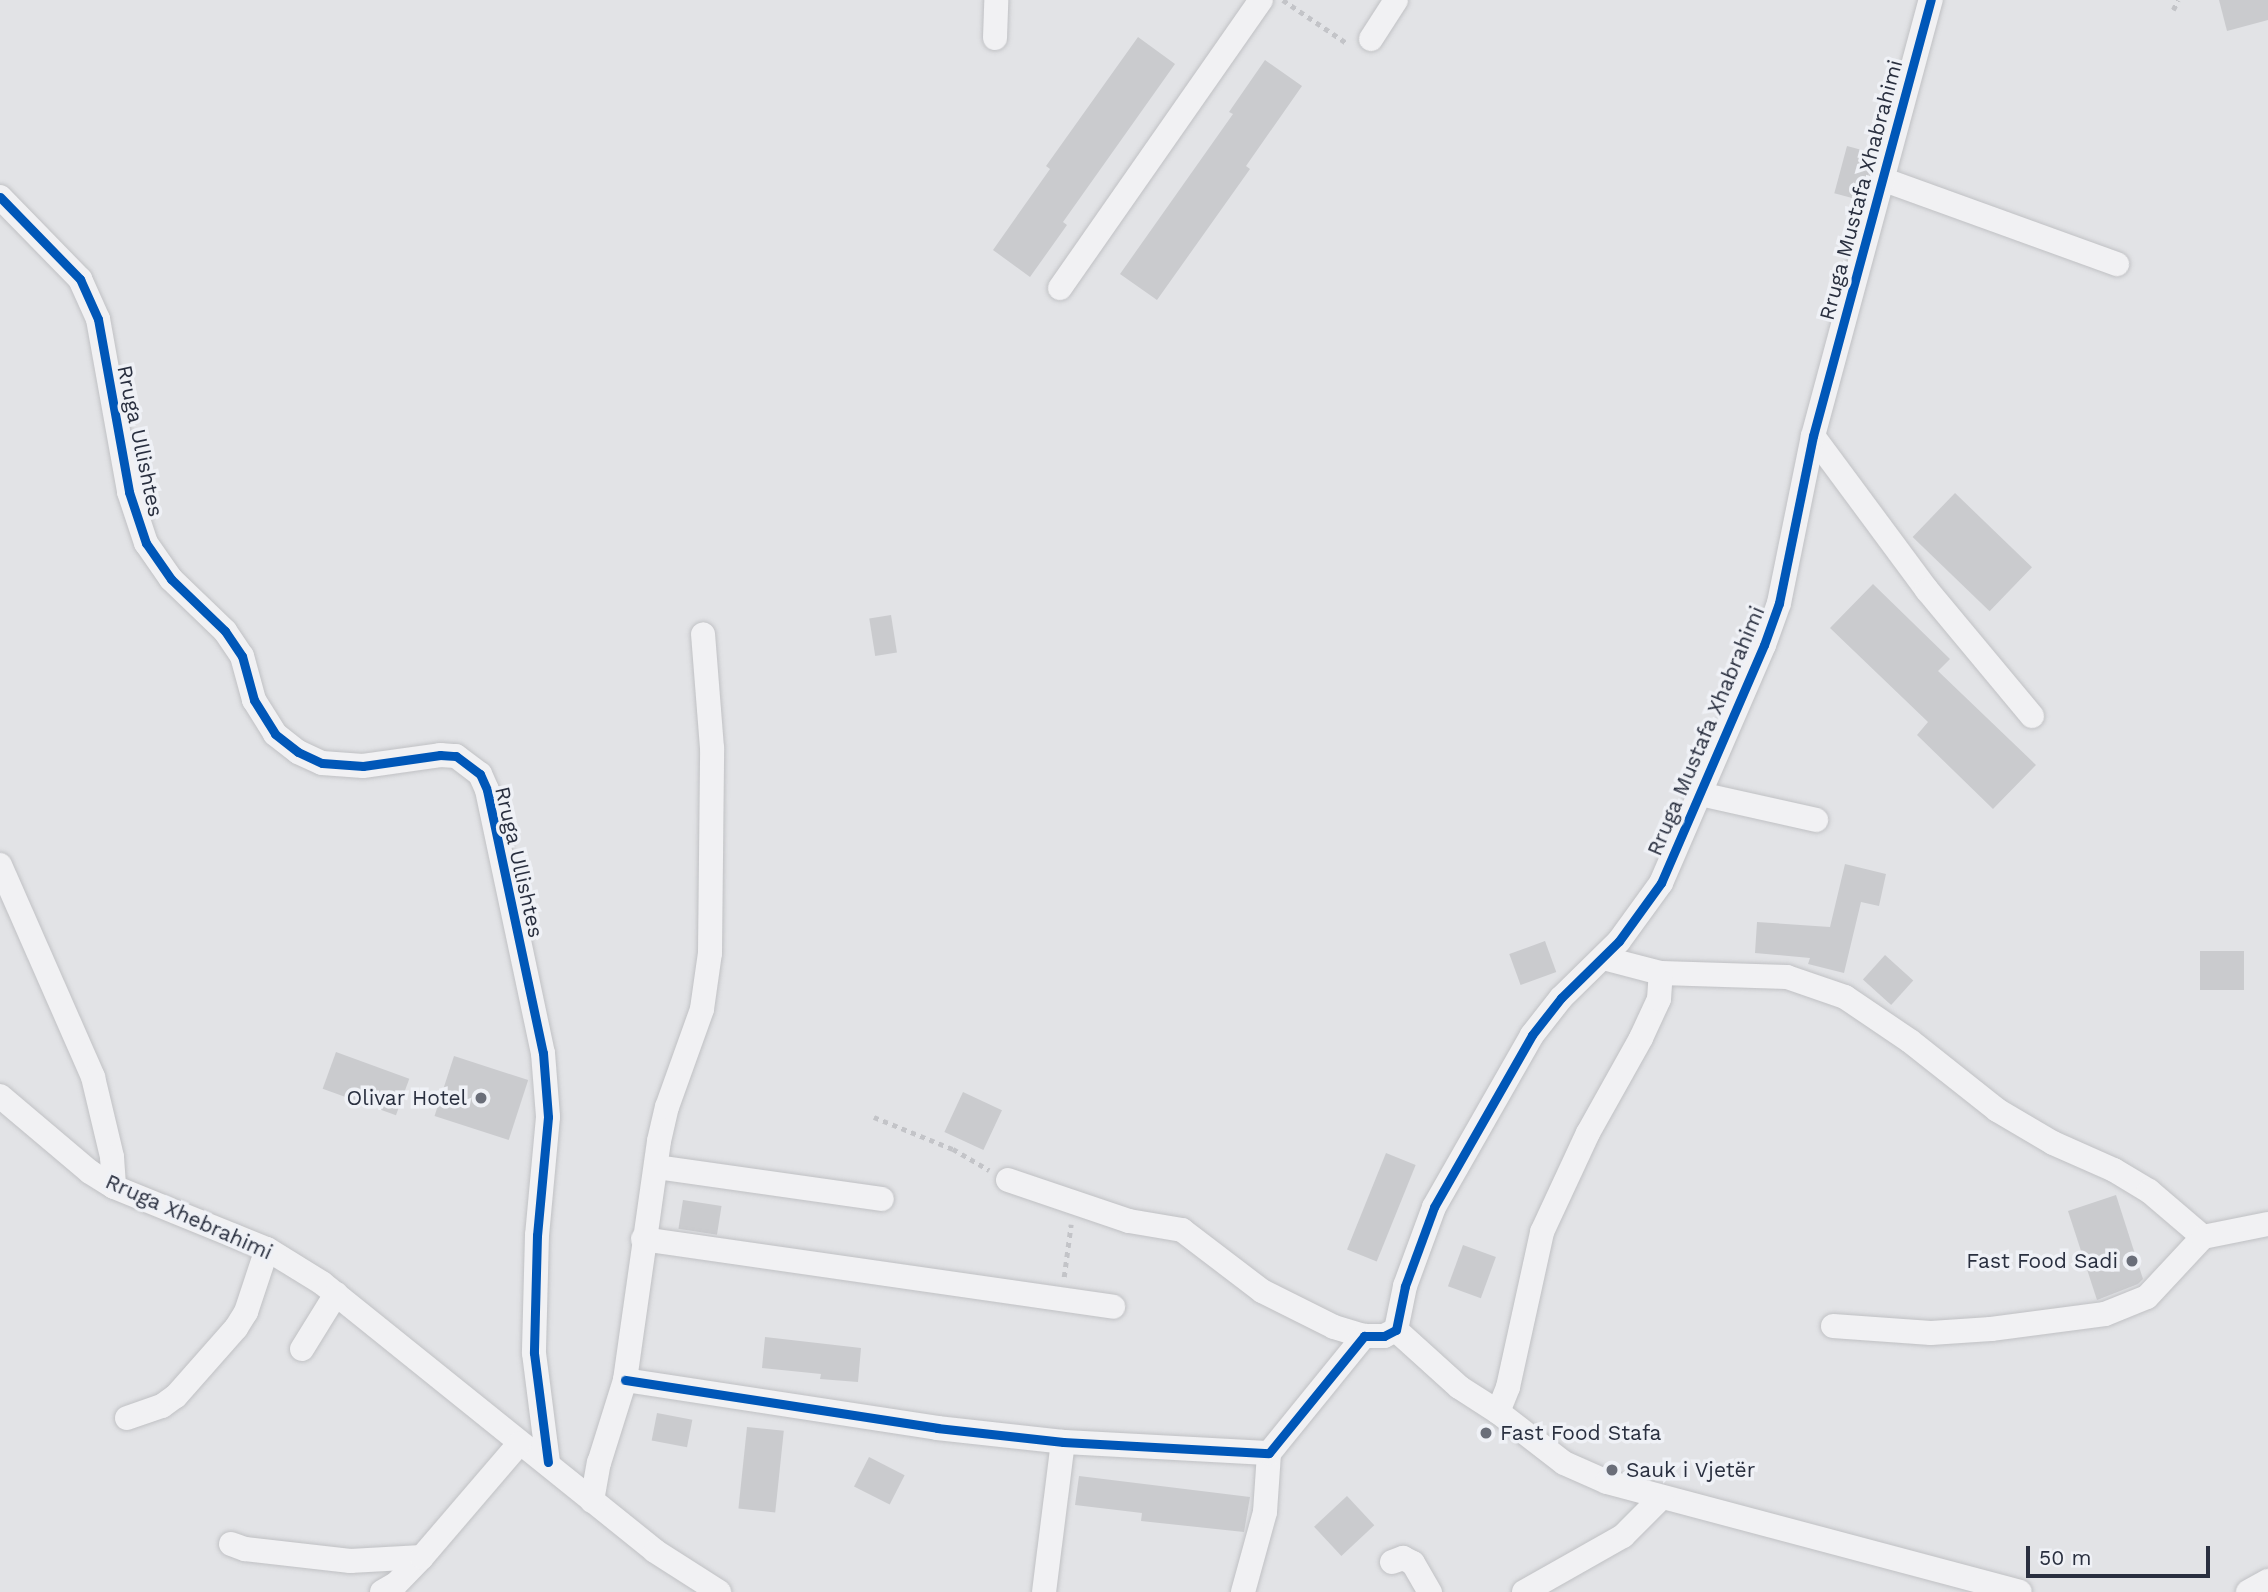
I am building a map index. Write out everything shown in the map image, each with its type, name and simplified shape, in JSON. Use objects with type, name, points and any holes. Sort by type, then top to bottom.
[{"type":"street","points":[[995,38],[996,0]]},
{"type":"street","points":[[1060,288],[1261,0]]},
{"type":"street","points":[[1360,41],[1396,0]]},
{"type":"street","name":"Rruga Mustafa Xhabrahimi","points":[[1396,1331],[1405,1286],[1434,1207],[1478,1125],[1532,1035],[1561,998],[1619,942],[1661,883],[1779,603],[1813,436],[1931,0]]},
{"type":"street","points":[[1882,179],[2117,264]]},
{"type":"street","name":"Rruga Ullishtes","points":[[0,197],[79,279],[98,319],[129,492],[146,543],[171,579],[231,639],[242,656],[254,700],[275,734],[298,752],[322,763],[363,766],[440,755],[456,756],[480,774],[487,790],[543,1053],[548,1117],[537,1235],[534,1353],[548,1462]]},
{"type":"street","points":[[1813,436],[1927,590],[2032,716]]},
{"type":"street","points":[[592,1501],[599,1463],[625,1380],[643,1239],[667,1107],[702,1009],[710,953],[712,748],[703,634]]},
{"type":"street","points":[[1700,794],[1816,820]]},
{"type":"street","points":[[0,864],[93,1077],[112,1157],[114,1187]]},
{"type":"street","points":[[1603,958],[1661,972],[1787,977],[1844,997],[1910,1041],[1997,1110],[2053,1143],[2114,1170],[2149,1191],[2203,1237]]},
{"type":"street","points":[[1498,1412],[1508,1387],[1542,1232],[1588,1133],[1641,1038],[1659,999],[1661,972]]},
{"type":"street","name":"Rruga Xhebrahimi","points":[[0,1096],[90,1172],[114,1187],[267,1249],[336,1294],[519,1444],[548,1462],[655,1551],[719,1592]]},
{"type":"street","points":[[657,1167],[882,1199]]},
{"type":"street","points":[[1008,1180],[1129,1221],[1182,1230],[1262,1291],[1334,1326],[1364,1336],[1384,1336],[1396,1331],[1459,1387],[1498,1412],[1563,1463],[1607,1482],[2020,1592]]},
{"type":"street","points":[[1833,1326],[1931,1333],[1991,1329],[2105,1314],[2147,1297],[2203,1237],[2268,1224]]},
{"type":"street","points":[[643,1239],[1113,1307]]},
{"type":"street","points":[[127,1418],[162,1406],[176,1396],[236,1328],[246,1312],[267,1249]]},
{"type":"street","points":[[302,1349],[336,1294]]},
{"type":"street","points":[[1243,1592],[1265,1512],[1269,1453],[1364,1336]]},
{"type":"street","points":[[625,1380],[937,1428],[1063,1441],[1269,1453]]},
{"type":"street","points":[[1044,1592],[1063,1441]]},
{"type":"street","points":[[382,1592],[396,1584],[422,1557],[519,1444]]},
{"type":"street","points":[[1524,1592],[1623,1536],[1661,1497]]},
{"type":"street","points":[[231,1544],[245,1549],[350,1561],[422,1557]]},
{"type":"street","points":[[1392,1562],[1403,1558],[1413,1563],[1430,1592]]},
{"type":"street","points":[[2248,1592],[2268,1581]]},
{"type":"path","points":[[1283,0],[1360,41]]},
{"type":"path","points":[[2174,10],[2178,0]]},
{"type":"path","points":[[874,1117],[953,1149],[1008,1180]]},
{"type":"path","points":[[1061,1299],[1074,1204]]},
{"type":"building","points":[[2219,0],[2268,0],[2268,20],[2227,31]]},
{"type":"building","points":[[1138,37],[1175,64],[1063,222],[1067,225],[1030,277],[993,250],[1050,169],[1046,166]]},
{"type":"building","points":[[1265,60],[1302,86],[1246,166],[1250,169],[1157,300],[1120,274],[1233,114],[1229,112]]},
{"type":"building","points":[[1847,146],[1874,153],[1861,201],[1834,193]]},
{"type":"building","points":[[1955,493],[2032,567],[1990,611],[1913,537]]},
{"type":"building","points":[[1873,584],[1950,659],[1938,671],[2036,765],[1993,809],[1917,735],[1928,722],[1830,628]]},
{"type":"building","points":[[891,615],[897,653],[875,656],[869,618]]},
{"type":"building","points":[[1845,864],[1886,874],[1879,906],[1861,902],[1844,973],[1808,964],[1810,958],[1755,953],[1757,922],[1830,927]]},
{"type":"building","points":[[1545,941],[1556,972],[1521,985],[1509,954]]},
{"type":"building","points":[[2200,951],[2244,951],[2244,990],[2200,990]]},
{"type":"building","points":[[1885,955],[1913,980],[1891,1005],[1863,980]]},
{"type":"building","points":[[336,1052],[409,1079],[396,1115],[323,1089]]},
{"type":"building","name":"Olivar Hotel","points":[[454,1056],[528,1080],[509,1140],[435,1116]]},
{"type":"building","points":[[963,1092],[1002,1110],[983,1150],[944,1132]]},
{"type":"building","points":[[1386,1153],[1416,1165],[1377,1261],[1347,1249]]},
{"type":"building","points":[[2116,1195],[2143,1279],[2138,1284],[2097,1300],[2068,1211]]},
{"type":"building","points":[[683,1200],[722,1206],[717,1235],[678,1229]]},
{"type":"building","points":[[1463,1245],[1496,1257],[1481,1298],[1448,1286]]},
{"type":"building","points":[[765,1337],[861,1348],[858,1382],[820,1379],[821,1374],[762,1368]]},
{"type":"building","points":[[657,1413],[692,1420],[687,1447],[652,1440]]},
{"type":"building","points":[[747,1427],[784,1431],[775,1512],[738,1509]]},
{"type":"building","points":[[869,1457],[905,1475],[890,1505],[854,1486]]},
{"type":"building","points":[[1079,1476],[1250,1497],[1244,1532],[1141,1521],[1142,1513],[1075,1505]]},
{"type":"building","points":[[1347,1496],[1374,1525],[1341,1556],[1314,1527]]},
{"type":"cycle path","points":[[625,1380],[937,1428],[1063,1442],[1269,1453],[1364,1336],[1384,1336],[1396,1330],[1405,1286],[1434,1207],[1532,1035],[1561,998],[1619,941],[1661,883],[1764,645],[1779,603],[1813,436],[1931,0]]},
{"type":"cycle path","points":[[0,197],[80,279],[98,319],[129,492],[146,543],[171,579],[225,631],[242,656],[254,700],[275,734],[298,752],[322,763],[363,766],[440,755],[456,756],[480,774],[487,790],[543,1053],[548,1117],[537,1235],[534,1353],[548,1462]]},
{"type":"place","name":"Olivar Hotel","points":[[481,1098]]},
{"type":"place","name":"Fast Food Sadi","points":[[2132,1261]]},
{"type":"place","name":"Fast Food Stafa","points":[[1486,1433]]},
{"type":"place","name":"Sauk i Vjetër","points":[[1612,1470]]}]
